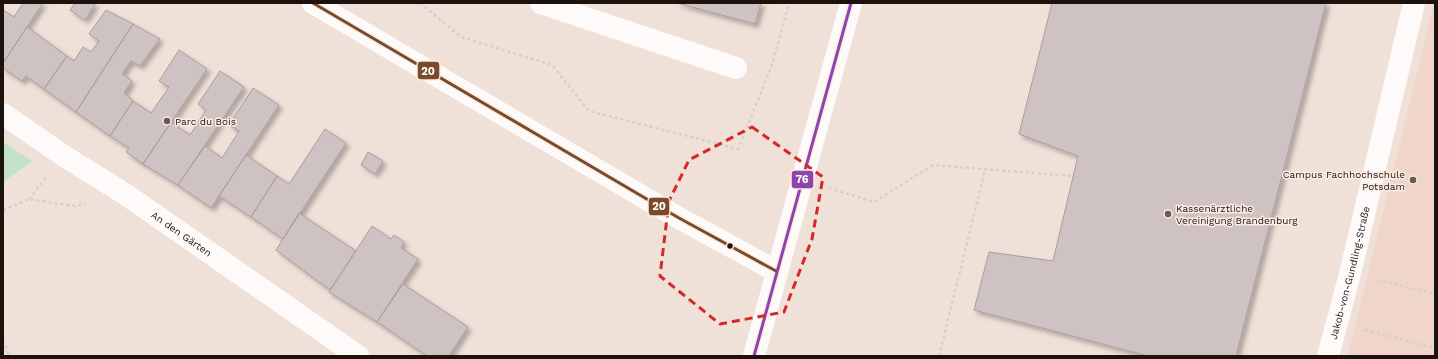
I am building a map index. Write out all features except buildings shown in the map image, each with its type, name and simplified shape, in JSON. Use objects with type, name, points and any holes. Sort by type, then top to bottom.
[{"type":"street","points":[[313,3],[679,218],[776,271]]},
{"type":"street","points":[[541,3],[736,68]]},
{"type":"street","points":[[754,356],[850,3]]},
{"type":"street","name":"Jakob-von-Gundling-Straße","points":[[1328,356],[1350,274],[1414,3]]},
{"type":"street","name":"An den Gärten","points":[[3,114],[64,156],[126,194],[358,356]]},
{"type":"path","points":[[420,3],[461,37],[552,65],[589,111],[738,149],[771,68],[789,3]]},
{"type":"path","points":[[802,179],[874,202],[933,165],[1073,176]]},
{"type":"path","points":[[939,356],[985,170]]},
{"type":"path","points":[[3,210],[29,199],[75,206],[126,194]]},
{"type":"path","points":[[1350,274],[1435,294]]},
{"type":"path","points":[[1337,323],[1435,348]]},
{"type":"path","points":[[3,340],[4,348],[9,356]]},
{"type":"highlighted area","points":[[752,127],[823,177],[812,239],[784,312],[720,324],[660,276],[669,201],[689,160]]},
{"type":"shaded area","name":"Campus Fachhochschule Potsdam","points":[[1434,3],[1435,356],[1348,356]]},
{"type":"green space","points":[[3,142],[32,161],[3,182]]},
{"type":"transit line","name":"20","points":[[313,3],[679,218],[776,271]]},
{"type":"transit line","name":"76","points":[[754,356],[851,3]]},
{"type":"place","name":"Parc du Bois","points":[[167,121]]},
{"type":"place","name":"Campus Fachhochschule Potsdam","points":[[1413,180]]},
{"type":"place","name":"Kassenärztliche Vereinigung Brandenburg","points":[[1168,214]]}]
